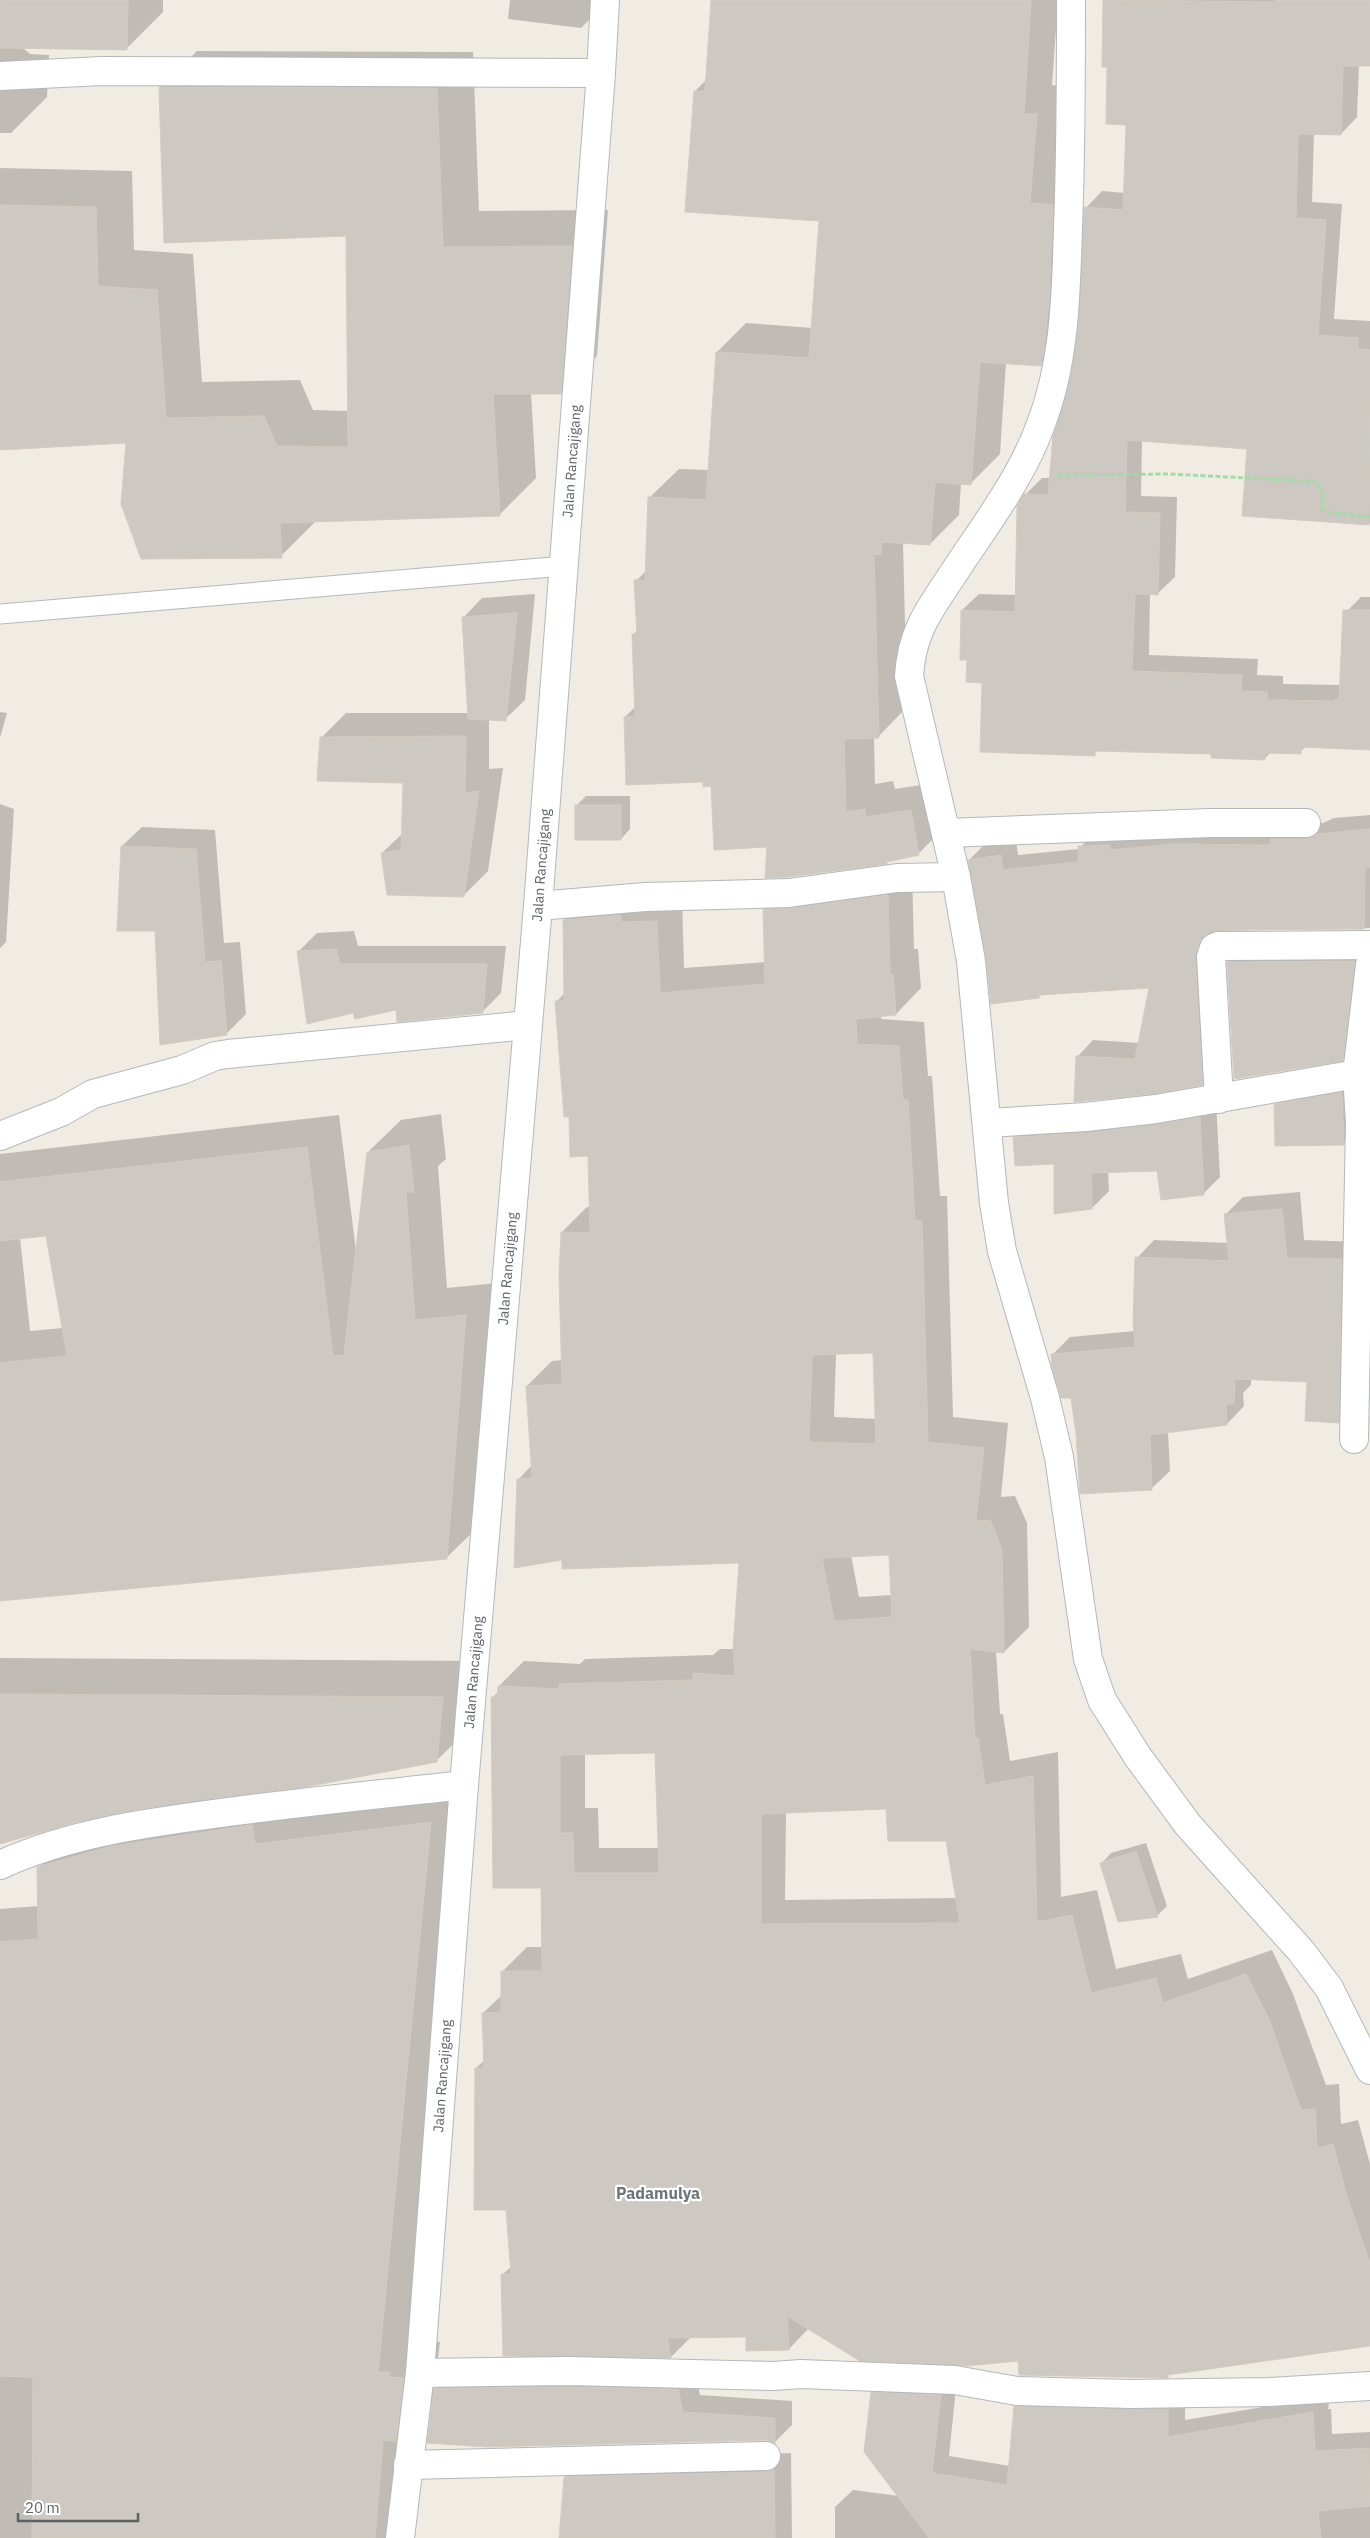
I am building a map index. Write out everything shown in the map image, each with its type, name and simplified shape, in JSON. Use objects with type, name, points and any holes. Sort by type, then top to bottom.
[{"type":"street","name":"Jalan Rancajigang","points":[[400,2538],[420,2373],[464,1785],[538,906],[605,0]]},
{"type":"street","points":[[1071,0],[1071,140],[1065,318],[1056,375],[1041,424],[1016,476],[924,617],[910,652],[909,676],[956,877],[971,961],[988,1123],[994,1203],[1002,1251],[1049,1414],[1058,1456],[1088,1659],[1102,1700],[1138,1757],[1188,1825],[1307,1958],[1328,1988],[1370,2070]]},
{"type":"street","points":[[0,76],[102,71],[601,73]]},
{"type":"street","points":[[946,833],[1210,823],[1306,823]]},
{"type":"street","points":[[538,906],[645,897],[789,893],[908,877],[956,877]]},
{"type":"street","points":[[1219,1099],[1211,957],[1214,948],[1227,946],[1370,945]]},
{"type":"street","points":[[1354,1439],[1360,1123],[1357,1074],[1370,975]]},
{"type":"street","points":[[0,1136],[60,1112],[93,1094],[182,1070],[215,1056],[528,1025]]},
{"type":"street","points":[[988,1123],[1086,1117],[1219,1099],[1357,1074]]},
{"type":"street","points":[[0,1865],[76,1838],[142,1824],[302,1802],[464,1785]]},
{"type":"street","points":[[420,2373],[570,2371],[773,2376],[801,2374],[955,2380],[1018,2391],[1131,2394],[1269,2392],[1370,2386]]},
{"type":"street","points":[[408,2465],[766,2456]]},
{"type":"lane","points":[[0,614],[564,566]]},
{"type":"path","points":[[1016,476],[1168,474],[1311,481],[1319,484],[1322,489],[1322,509],[1325,512],[1370,517]]},
{"type":"building","points":[[0,0],[128,0],[127,50],[0,48]]},
{"type":"building","points":[[711,0],[1031,0],[1024,114],[1037,114],[1030,203],[1053,205],[1049,301],[1044,349],[1041,366],[980,362],[971,485],[935,482],[930,545],[882,542],[881,555],[874,554],[879,738],[844,739],[846,812],[865,809],[866,817],[911,810],[919,855],[887,862],[887,864],[788,877],[765,878],[767,847],[714,850],[711,786],[703,787],[703,782],[626,785],[624,717],[635,716],[632,634],[637,634],[634,580],[645,580],[648,497],[706,500],[716,352],[809,358],[819,221],[685,212],[694,91],[705,91]]},
{"type":"building","points":[[1103,0],[1275,2],[1275,0],[1370,0],[1370,66],[1343,66],[1341,135],[1298,134],[1296,218],[1326,220],[1318,335],[1358,338],[1358,349],[1370,350],[1369,525],[1242,516],[1247,449],[1127,440],[1125,512],[1160,513],[1158,595],[1135,594],[1132,671],[1242,675],[1241,691],[1267,692],[1267,700],[1339,700],[1343,610],[1370,610],[1370,750],[1301,747],[1301,754],[1265,753],[1265,760],[1211,758],[1211,754],[1095,751],[1095,756],[980,752],[982,683],[966,682],[967,660],[960,660],[961,610],[1015,612],[1017,506],[1024,494],[1048,495],[1053,436],[1070,380],[1078,329],[1084,207],[1123,210],[1126,125],[1106,124],[1107,67],[1102,67]]},
{"type":"building","points":[[159,87],[437,88],[443,247],[572,246],[561,394],[493,394],[500,516],[280,523],[282,558],[141,559],[121,504],[126,443],[0,450],[0,205],[96,207],[98,286],[157,290],[166,418],[264,416],[277,446],[348,447],[346,236],[164,243]]},
{"type":"building","points":[[517,613],[506,721],[468,719],[462,617]]},
{"type":"building","points":[[466,736],[465,793],[479,791],[464,897],[387,895],[381,853],[401,850],[403,783],[317,781],[320,737]]},
{"type":"building","points":[[575,805],[621,805],[621,840],[575,840]]},
{"type":"building","points":[[1370,829],[1370,867],[1365,867],[1364,929],[1218,930],[1207,934],[1200,942],[1195,958],[1203,1085],[1154,1094],[1074,1102],[1076,1056],[1135,1059],[1149,988],[1039,995],[1039,998],[991,1004],[986,958],[968,860],[1001,855],[1003,870],[1078,862],[1078,846],[1110,845],[1110,850],[1174,844],[1270,845],[1271,839],[1306,839],[1317,834]]},
{"type":"building","points":[[121,846],[196,849],[205,962],[221,961],[227,1035],[160,1045],[155,931],[117,931]]},
{"type":"building","points":[[888,895],[890,974],[893,974],[896,1015],[856,1019],[857,1044],[899,1046],[903,1100],[908,1100],[915,1221],[922,1221],[928,1442],[984,1448],[976,1521],[990,1520],[1002,1549],[1004,1653],[970,1649],[975,1739],[978,1738],[985,1785],[1033,1776],[1037,1922],[1072,1915],[1091,1993],[1156,1978],[1163,2003],[1246,1974],[1269,2019],[1301,2110],[1315,2109],[1317,2148],[1333,2144],[1347,2197],[1370,2263],[1370,2346],[1168,2375],[1168,2378],[1019,2375],[1018,2361],[966,2366],[860,2361],[787,2316],[789,2350],[746,2351],[746,2337],[667,2338],[671,2358],[503,2356],[501,2274],[511,2274],[506,2210],[474,2210],[475,2068],[484,2068],[482,2013],[501,2012],[501,1971],[542,1971],[541,1888],[493,1888],[491,1697],[497,1697],[498,1686],[559,1689],[559,1684],[693,1680],[693,1673],[735,1676],[733,1649],[739,1563],[562,1569],[562,1560],[514,1568],[517,1479],[532,1478],[526,1386],[562,1384],[559,1276],[561,1232],[590,1233],[588,1156],[570,1157],[569,1117],[564,1117],[555,1001],[564,1001],[563,920],[621,915],[621,922],[657,921],[660,993],[765,984],[763,909],[791,908]],"holes":[[[873,1353],[876,1444],[809,1442],[812,1355]],[[889,1555],[892,1617],[834,1621],[822,1558]],[[655,1753],[659,1873],[574,1873],[573,1833],[560,1833],[560,1755]],[[886,1809],[888,1841],[946,1841],[960,1923],[761,1924],[761,1814]]]},
{"type":"building","points":[[336,949],[340,964],[487,964],[483,1013],[397,1022],[396,1010],[355,1019],[353,1013],[307,1024],[297,951]]},
{"type":"building","points":[[1355,961],[1343,1061],[1234,1079],[1227,962]]},
{"type":"building","points":[[1342,1092],[1344,1145],[1275,1146],[1274,1104]]},
{"type":"building","points":[[1200,1117],[1204,1195],[1161,1200],[1157,1171],[1091,1173],[1092,1209],[1054,1214],[1054,1164],[1015,1166],[1013,1137],[1088,1133]]},
{"type":"building","points":[[409,1145],[414,1192],[406,1192],[415,1320],[466,1315],[447,1559],[0,1601],[0,1363],[67,1356],[46,1236],[0,1241],[0,1182],[307,1147],[333,1356],[344,1355],[367,1152]]},
{"type":"building","points":[[1282,1209],[1287,1258],[1342,1259],[1339,1423],[1305,1421],[1307,1382],[1235,1379],[1234,1404],[1226,1404],[1227,1425],[1150,1435],[1152,1490],[1080,1494],[1076,1434],[1071,1398],[1061,1398],[1052,1368],[1051,1354],[1135,1347],[1133,1322],[1135,1257],[1229,1261],[1224,1214]]},
{"type":"building","points":[[0,1694],[443,1697],[437,1762],[306,1787],[134,1810],[77,1822],[0,1844]]},
{"type":"building","points":[[431,1822],[378,2372],[389,2372],[389,2377],[404,2378],[396,2441],[383,2440],[375,2538],[32,2538],[33,2377],[0,2376],[0,1942],[38,1939],[37,1867],[112,1846],[252,1825],[255,1844]]},
{"type":"building","points":[[1136,1851],[1158,1917],[1118,1922],[1100,1863]]},
{"type":"building","points":[[569,2387],[678,2389],[683,2412],[775,2418],[775,2444],[766,2440],[487,2447],[427,2443],[434,2388]]},
{"type":"building","points":[[871,2392],[941,2395],[932,2473],[1007,2485],[1014,2406],[1168,2409],[1168,2437],[1313,2412],[1315,2451],[1369,2448],[1370,2506],[1318,2511],[1321,2538],[929,2538],[864,2452]]},
{"type":"building","points":[[774,2469],[775,2538],[559,2538],[564,2477],[766,2472]]},
{"type":"district","name":"Padamulya","points":[[658,2193]]}]
